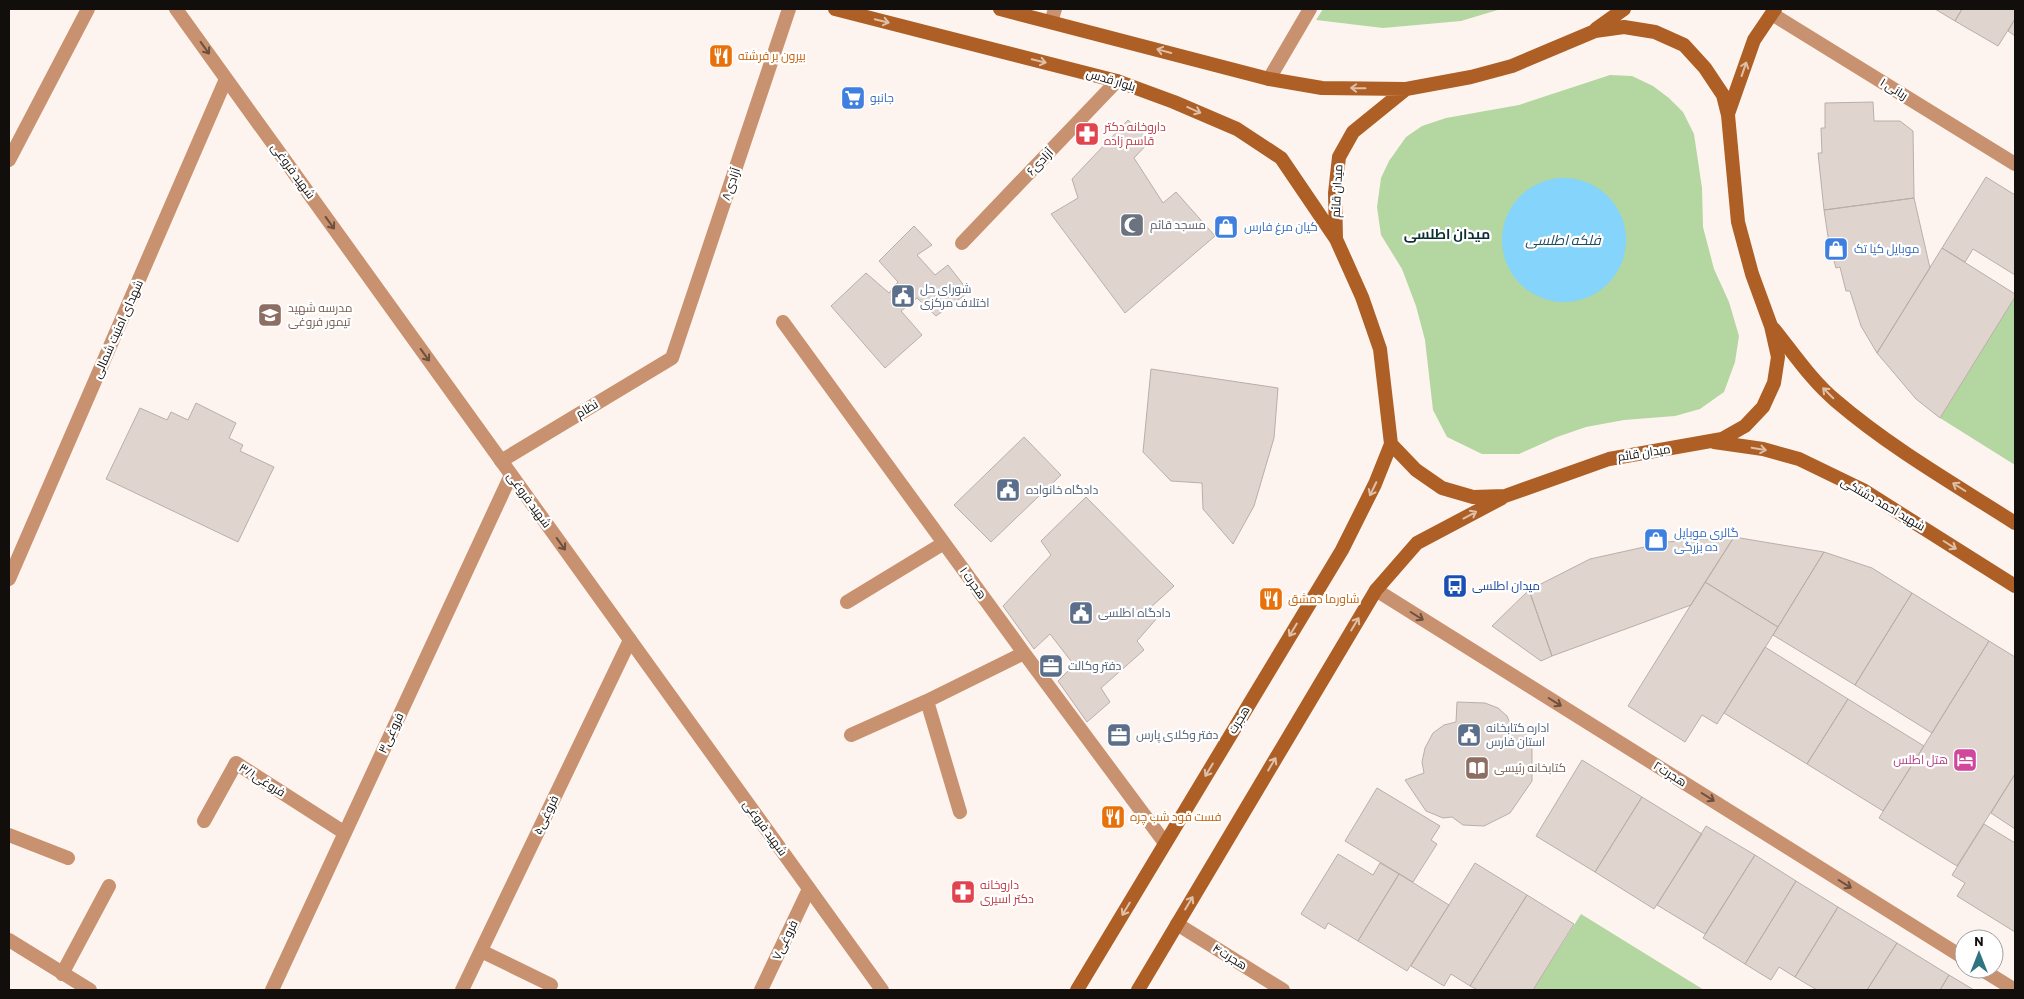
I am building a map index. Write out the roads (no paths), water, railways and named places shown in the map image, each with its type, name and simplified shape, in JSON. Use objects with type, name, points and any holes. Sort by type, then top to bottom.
[{"type":"main road","name":"بلوار قدس","points":[[834,9],[1117,81],[1174,102],[1237,130],[1281,158],[1336,239]]},
{"type":"main road","points":[[1000,9],[1053,15],[1269,78],[1322,88],[1406,89]]},
{"type":"main road","points":[[1594,31],[1624,9]]},
{"type":"main road","points":[[1728,115],[1754,40],[1774,11]]},
{"type":"main road","name":"میدان قائم","points":[[1624,27],[1632,28],[1655,32],[1684,45],[1705,68],[1723,95],[1728,115],[1738,222],[1752,274],[1771,326],[1778,357],[1774,383],[1763,406],[1745,426],[1722,439],[1609,459],[1505,496],[1473,497],[1442,488],[1416,470],[1391,444],[1380,349],[1362,297],[1336,239],[1335,193],[1339,157],[1353,132],[1406,89],[1471,78],[1512,66],[1594,31],[1624,27]]},
{"type":"main road","points":[[1771,326],[1816,381],[1836,401],[1908,455],[2015,523]]},
{"type":"main road","name":"شهید احمد دشتکی","points":[[1711,442],[1763,449],[1799,459],[1863,490],[2015,586]]},
{"type":"main road","name":"هجرت","points":[[1077,990],[1342,550],[1375,484],[1391,444]]},
{"type":"main road","points":[[1138,990],[1376,590],[1417,543],[1505,496]]},
{"type":"street","points":[[9,160],[88,9]]},
{"type":"street","name":"شهید فروغی","points":[[176,9],[882,990]]},
{"type":"street","name":"آزادی۸","points":[[672,358],[789,9]]},
{"type":"street","points":[[1269,78],[1310,9]]},
{"type":"street","name":"ربانی ۱","points":[[1774,11],[2015,164]]},
{"type":"street","name":"شهدای امنیت شمالی","points":[[9,579],[226,78]]},
{"type":"street","name":"آزادی۶","points":[[962,242],[1117,81]]},
{"type":"street","name":"هجرت ۱","points":[[783,322],[1165,843]]},
{"type":"street","name":"نظام","points":[[501,461],[672,358]]},
{"type":"street","name":"فروغی۳","points":[[272,990],[511,475]]},
{"type":"street","points":[[847,602],[944,543]]},
{"type":"street","name":"هجرت۲","points":[[1376,590],[1954,952]]},
{"type":"street","name":"فروغی۵","points":[[462,990],[630,640]]},
{"type":"street","points":[[851,735],[927,701],[1024,653]]},
{"type":"street","points":[[927,701],[960,812]]},
{"type":"street","name":"فروغی۳/۱","points":[[204,821],[236,763],[345,833]]},
{"type":"street","points":[[9,835],[68,858]]},
{"type":"street","points":[[62,974],[109,886]]},
{"type":"street","name":"فروغی۷","points":[[761,990],[809,889]]},
{"type":"street","name":"هجرت۴","points":[[1177,924],[1283,990]]},
{"type":"street","points":[[9,940],[90,990]]},
{"type":"street","points":[[481,951],[551,985]]},
{"type":"street","points":[[1997,979],[2015,990]]},
{"type":"water","name":"فلکه اطلسی","points":[[1564,178],[1588,182],[1608,196],[1622,216],[1626,240],[1622,264],[1608,284],[1588,298],[1564,302],[1540,298],[1520,284],[1506,264],[1502,240],[1506,216],[1520,196],[1540,182]]},
{"type":"place","name":"بیرون بر فرشته","points":[[721,56]]},
{"type":"place","name":"جانبو","points":[[853,98]]},
{"type":"place","name":"داروخانه دکتر قاسم زاده","points":[[1087,134]]},
{"type":"place","name":"مسجد قائم","points":[[1132,225]]},
{"type":"place","name":"کیان مرغ فارس","points":[[1226,227]]},
{"type":"place","name":"موبایل کیا تک","points":[[1836,249]]},
{"type":"place","name":"شورای حل اختلاف مرکزی","points":[[903,296]]},
{"type":"place","name":"مدرسه شهید تیمور فروغی","points":[[270,315]]},
{"type":"place","name":"دادگاه خانواده","points":[[1008,490]]},
{"type":"place","name":"گالری موبایل ده بزرگی","points":[[1656,540]]},
{"type":"place","name":"میدان اطلسی","points":[[1455,586]]},
{"type":"place","name":"شاورما دمشق","points":[[1271,599]]},
{"type":"place","name":"دادگاه اطلسی","points":[[1081,613]]},
{"type":"place","name":"دفتر وکالت","points":[[1051,666]]},
{"type":"place","name":"دفتر وکلای پارس","points":[[1119,735]]},
{"type":"place","name":"اداره کتابخانه استان فارس","points":[[1469,735]]},
{"type":"place","name":"هتل اطلس","points":[[1965,760]]},
{"type":"place","name":"کتابخانه رئیسی","points":[[1477,768]]},
{"type":"place","name":"فست فود شب چره","points":[[1113,817]]},
{"type":"place","name":"داروخانه دکتر اسیری","points":[[963,892]]},
{"type":"district","name":"میدان اطلسی","points":[[1447,234]]}]
